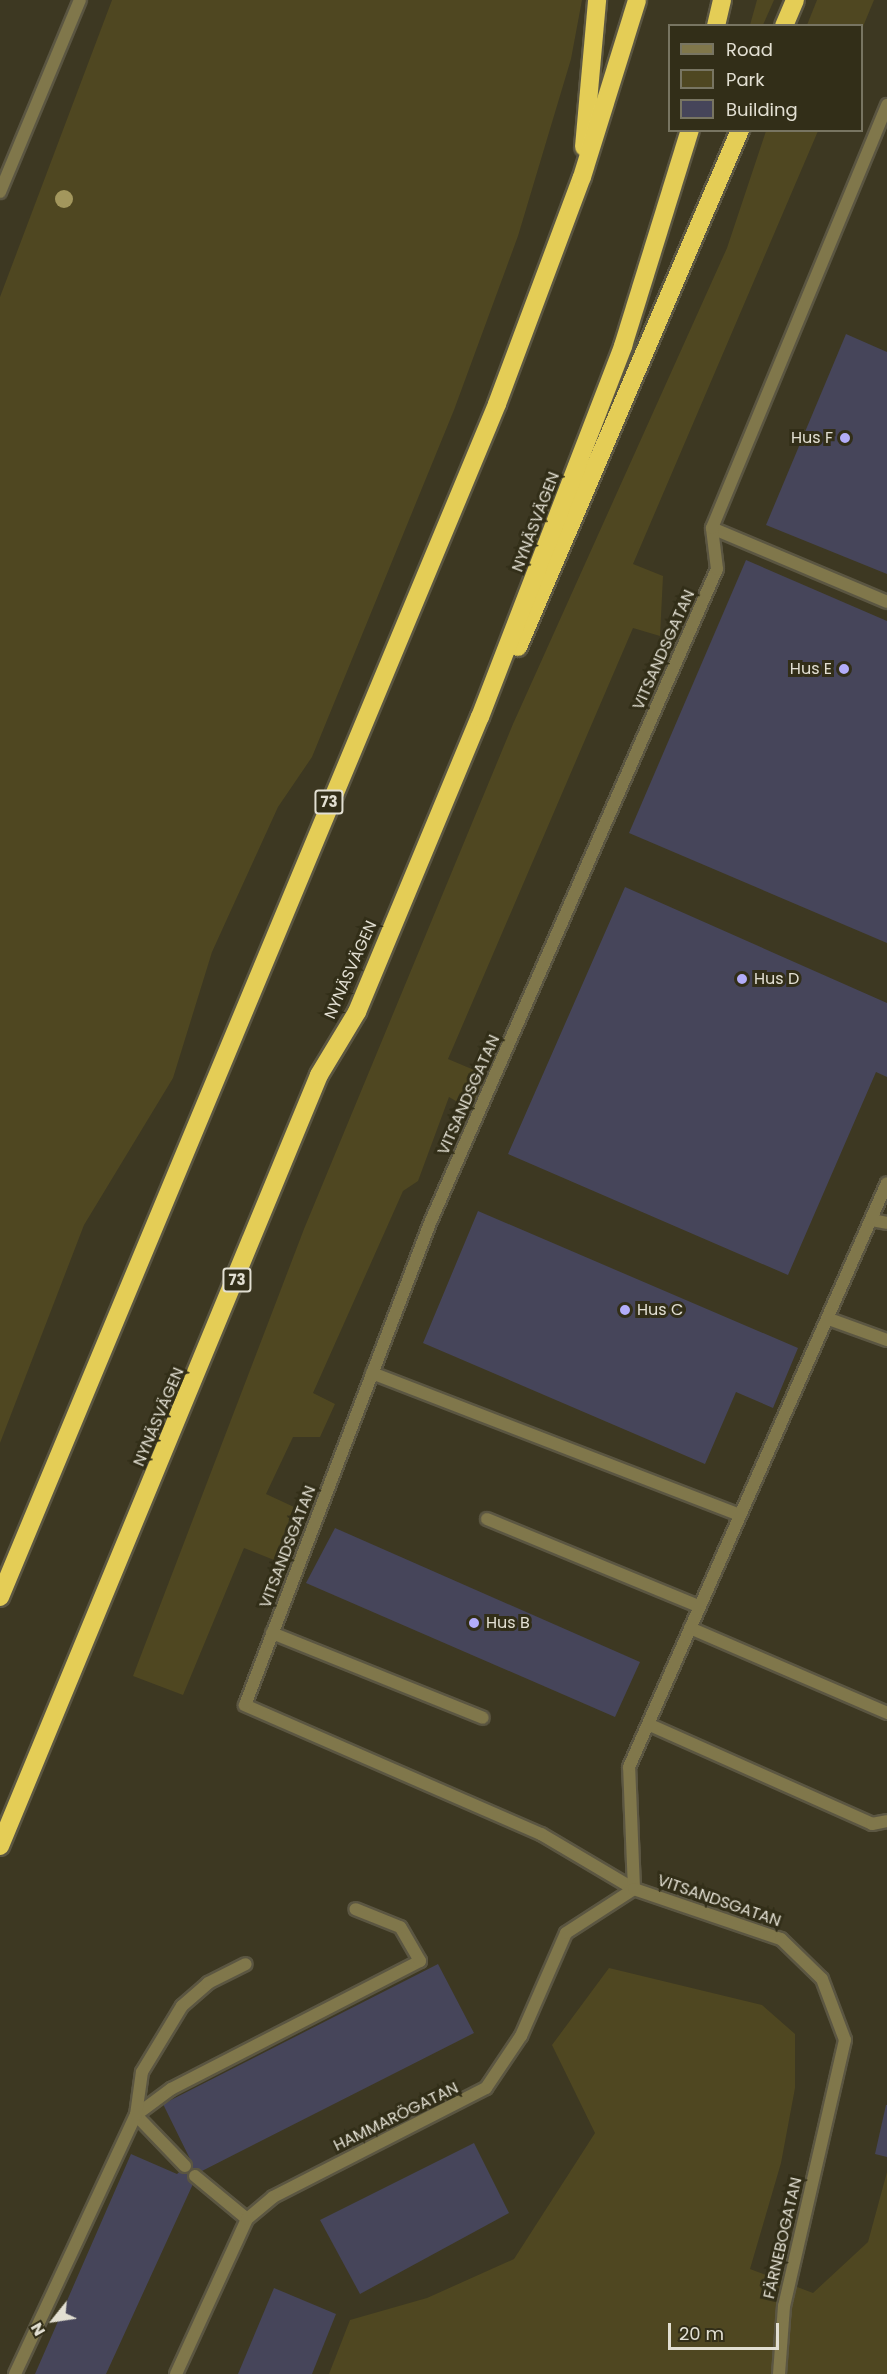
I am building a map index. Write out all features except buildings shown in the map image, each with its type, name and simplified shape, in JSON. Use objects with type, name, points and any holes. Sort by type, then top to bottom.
[{"type":"highway","points":[[582,177],[597,0]]},
{"type":"highway","name":"73","points":[[0,1597],[497,404],[582,177],[637,0]]},
{"type":"highway","points":[[716,24],[722,0]]},
{"type":"highway","points":[[785,24],[795,0]]},
{"type":"highway","name":"NYNÄSVÄGEN","points":[[0,1846],[319,1076],[357,1012],[480,717],[623,346],[689,132]]},
{"type":"highway","points":[[480,717],[538,611],[739,132]]},
{"type":"street","points":[[0,192],[80,0]]},
{"type":"street","name":"VITSANDSGATAN","points":[[821,2145],[845,2040],[822,1979],[781,1939],[634,1889],[541,1834],[245,1705],[430,1223],[717,569],[712,528],[887,105]]},
{"type":"street","points":[[712,528],[887,602]]},
{"type":"street","name":"VITSANDSGATAN","points":[[634,1889],[629,1767],[650,1725],[738,1514],[829,1319],[887,1183]]},
{"type":"street","points":[[872,1220],[887,1223]]},
{"type":"street","points":[[829,1319],[887,1340]]},
{"type":"street","points":[[372,1373],[738,1514]]},
{"type":"street","points":[[487,1519],[699,1606]]},
{"type":"street","points":[[690,1628],[887,1713]]},
{"type":"street","points":[[272,1633],[483,1718]]},
{"type":"street","points":[[650,1725],[872,1824],[887,1821]]},
{"type":"street","name":"HAMMARÖGATAN","points":[[176,2374],[248,2219],[292,2187],[486,2088],[521,2036],[566,1933],[634,1889]]},
{"type":"street","points":[[136,2115],[171,2089],[420,1961],[399,1927],[355,1909]]},
{"type":"street","points":[[15,2374],[136,2115],[142,2072],[182,2006],[208,1983],[246,1964]]},
{"type":"street","points":[[136,2115],[185,2166]]},
{"type":"street","name":"FÄRNEBOGATAN","points":[[779,2374],[784,2306],[821,2145]]},
{"type":"street","points":[[195,2176],[248,2219]]},
{"type":"green space","points":[[112,0],[582,0],[571,59],[518,236],[454,410],[312,757],[278,807],[212,952],[173,1078],[84,1225],[0,1443],[0,297]]},
{"type":"green space","points":[[757,0],[774,0],[763,24],[750,24]]},
{"type":"green space","points":[[817,0],[874,0],[863,27],[863,24],[807,24]]},
{"type":"green space","points":[[766,132],[818,132],[633,564],[663,576],[660,636],[633,628],[448,1059],[486,1075],[471,1110],[449,1097],[418,1181],[403,1191],[313,1393],[335,1404],[320,1437],[293,1437],[266,1494],[294,1507],[274,1560],[244,1548],[183,1695],[133,1676],[304,1229],[513,724],[727,248]]},
{"type":"green space","points":[[609,1968],[762,2005],[795,2034],[795,2088],[781,2163],[750,2269],[813,2293],[868,2242],[887,2172],[887,2374],[329,2374],[350,2320],[427,2298],[514,2259],[595,2133],[552,2045]]},
{"type":"place","name":"Hus F","points":[[845,438]]},
{"type":"place","name":"Hus E","points":[[844,669]]},
{"type":"place","name":"Hus D","points":[[742,979]]},
{"type":"place","name":"Hus C","points":[[625,1310]]},
{"type":"place","name":"Hus B","points":[[474,1623]]}]
